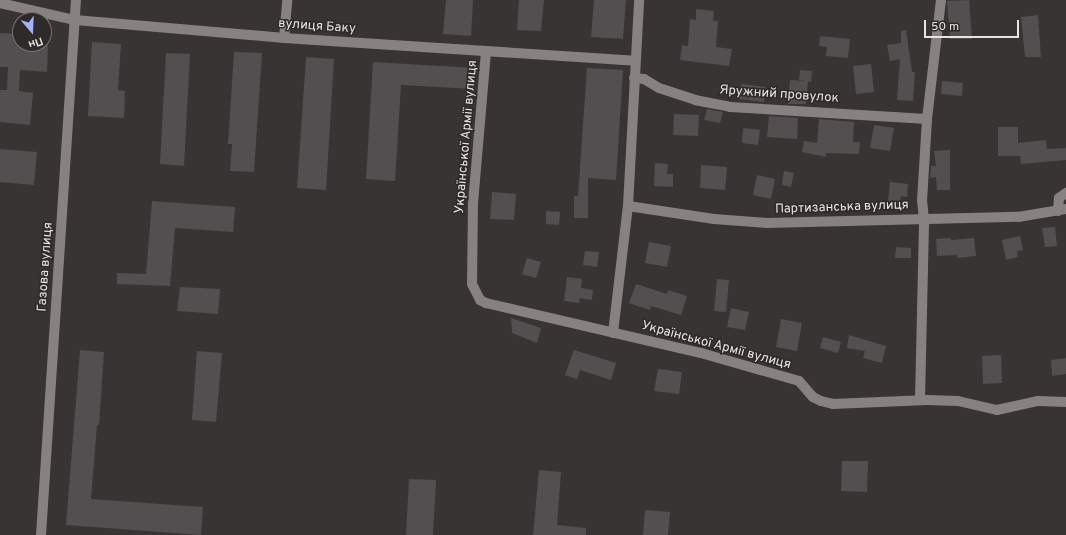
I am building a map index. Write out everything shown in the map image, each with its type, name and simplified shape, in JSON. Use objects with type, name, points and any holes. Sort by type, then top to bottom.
[{"type":"street","name":"Газова вулиця","points":[[42,535],[76,0]]},
{"type":"street","points":[[284,38],[287,0]]},
{"type":"street","points":[[613,333],[628,206],[639,0]]},
{"type":"street","points":[[920,400],[924,219],[922,201],[927,119],[941,0]]},
{"type":"street","name":"вулиця Баку","points":[[0,3],[75,20],[284,38],[635,61]]},
{"type":"street","name":"Української Армії вулиця","points":[[486,52],[473,204],[472,284],[475,293],[480,300],[486,303],[701,353],[799,381],[821,401],[833,404],[920,400],[958,401],[997,410],[1038,400],[1066,402]]},
{"type":"street","name":"Яружний провулок","points":[[634,78],[644,79],[659,88],[695,100],[730,107],[927,119]]},
{"type":"street","name":"Партизанська вулиця","points":[[628,206],[714,219],[767,223],[1018,217],[1062,210],[1059,198],[1066,193]]},
{"type":"building","points":[[446,0],[473,0],[471,36],[443,34]]},
{"type":"building","points":[[519,0],[544,0],[541,31],[517,30]]},
{"type":"building","points":[[594,0],[626,0],[623,39],[591,37]]},
{"type":"building","points":[[969,0],[972,39],[950,39],[947,1]]},
{"type":"building","points":[[696,9],[714,11],[713,21],[718,21],[716,47],[732,49],[729,66],[680,60],[682,45],[688,46],[690,19],[696,20]]},
{"type":"building","points":[[1038,15],[1041,57],[1025,57],[1021,17]]},
{"type":"building","points":[[906,30],[912,72],[915,72],[913,101],[897,100],[900,59],[890,61],[887,45],[901,43],[901,31]]},
{"type":"building","points":[[0,33],[12,34],[12,52],[48,52],[47,72],[20,70],[19,91],[33,93],[30,125],[0,122],[0,90],[7,90],[8,67],[0,67]]},
{"type":"building","points":[[820,36],[850,39],[848,58],[826,56],[827,47],[819,46]]},
{"type":"building","points":[[92,42],[121,44],[118,90],[125,91],[124,118],[88,116]]},
{"type":"building","points":[[234,52],[262,53],[254,172],[230,171],[232,144],[228,144]]},
{"type":"building","points":[[166,53],[190,54],[184,166],[160,164]]},
{"type":"building","points":[[306,57],[334,59],[326,190],[297,188]]},
{"type":"building","points":[[373,62],[475,68],[474,89],[401,85],[395,181],[366,179]]},
{"type":"building","points":[[871,64],[874,92],[856,94],[853,66]]},
{"type":"building","points":[[587,68],[623,70],[616,180],[588,178],[588,218],[574,218],[574,196],[578,196]]},
{"type":"building","points":[[800,70],[812,71],[811,82],[808,81],[806,104],[788,104],[790,80],[806,81],[799,80]]},
{"type":"building","points":[[942,81],[963,83],[962,96],[941,94]]},
{"type":"building","points":[[741,84],[766,87],[764,102],[739,99]]},
{"type":"building","points":[[707,109],[723,112],[720,123],[704,120]]},
{"type":"building","points":[[674,114],[699,115],[698,136],[673,135]]},
{"type":"building","points":[[769,116],[798,118],[797,139],[767,137]]},
{"type":"building","points":[[819,119],[854,122],[853,142],[860,142],[859,154],[826,153],[826,157],[802,152],[804,141],[817,143]]},
{"type":"building","points":[[874,125],[894,128],[890,151],[870,148]]},
{"type":"building","points":[[998,127],[1018,127],[1018,143],[1046,140],[1047,149],[1066,148],[1066,160],[1021,164],[1020,156],[998,156]]},
{"type":"building","points":[[743,128],[760,130],[758,145],[742,143]]},
{"type":"building","points":[[0,149],[37,152],[34,185],[0,182]]},
{"type":"building","points":[[950,150],[950,190],[937,190],[936,177],[930,178],[931,166],[936,166],[934,151]]},
{"type":"building","points":[[655,163],[668,164],[667,174],[673,174],[673,187],[654,186]]},
{"type":"building","points":[[701,165],[727,167],[725,190],[700,188]]},
{"type":"building","points":[[784,171],[794,173],[791,187],[782,185]]},
{"type":"building","points":[[757,175],[775,179],[771,199],[753,195]]},
{"type":"building","points":[[890,182],[908,184],[907,197],[901,196],[900,203],[888,201]]},
{"type":"building","points":[[492,192],[516,194],[514,220],[490,219]]},
{"type":"building","points":[[152,201],[235,207],[233,232],[175,228],[170,286],[117,284],[117,273],[146,274]]},
{"type":"building","points":[[546,211],[560,212],[559,225],[546,224]]},
{"type":"building","points":[[1055,227],[1057,246],[1045,247],[1042,228]]},
{"type":"building","points":[[1020,236],[1023,250],[1017,251],[1018,257],[1006,260],[1002,240]]},
{"type":"building","points":[[951,238],[951,240],[974,238],[976,256],[957,258],[957,255],[937,256],[936,239]]},
{"type":"building","points":[[649,242],[671,246],[667,267],[645,263]]},
{"type":"building","points":[[896,247],[911,248],[911,258],[895,258]]},
{"type":"building","points":[[585,251],[599,252],[597,267],[583,265]]},
{"type":"building","points":[[527,258],[541,262],[536,278],[522,274]]},
{"type":"building","points":[[567,277],[582,279],[581,288],[593,290],[592,300],[580,298],[579,303],[564,301]]},
{"type":"building","points":[[717,279],[729,280],[726,312],[714,311]]},
{"type":"building","points":[[636,284],[667,294],[668,290],[687,296],[681,315],[651,306],[650,310],[629,303]]},
{"type":"building","points":[[180,287],[220,289],[218,314],[177,311]]},
{"type":"building","points":[[731,308],[749,312],[745,330],[727,327]]},
{"type":"building","points":[[511,318],[541,328],[537,343],[512,333]]},
{"type":"building","points":[[781,319],[802,323],[797,351],[776,347]]},
{"type":"building","points":[[849,335],[886,346],[882,363],[863,358],[865,351],[847,348]]},
{"type":"building","points":[[823,337],[841,342],[838,353],[820,348]]},
{"type":"building","points":[[80,350],[104,352],[99,425],[97,425],[91,499],[203,507],[201,535],[66,525]]},
{"type":"building","points":[[574,350],[616,363],[611,380],[580,370],[577,379],[565,375]]},
{"type":"building","points":[[197,351],[222,353],[216,422],[192,420]]},
{"type":"building","points":[[1001,355],[1002,383],[983,384],[982,356]]},
{"type":"building","points":[[1066,358],[1066,374],[1052,376],[1051,360]]},
{"type":"building","points":[[658,369],[682,372],[679,394],[654,391]]},
{"type":"building","points":[[842,461],[868,461],[867,492],[841,491]]},
{"type":"building","points":[[539,470],[561,472],[557,525],[586,528],[586,535],[533,535]]},
{"type":"building","points":[[409,479],[436,480],[433,535],[406,535]]},
{"type":"building","points":[[645,510],[670,512],[668,535],[643,535]]}]
